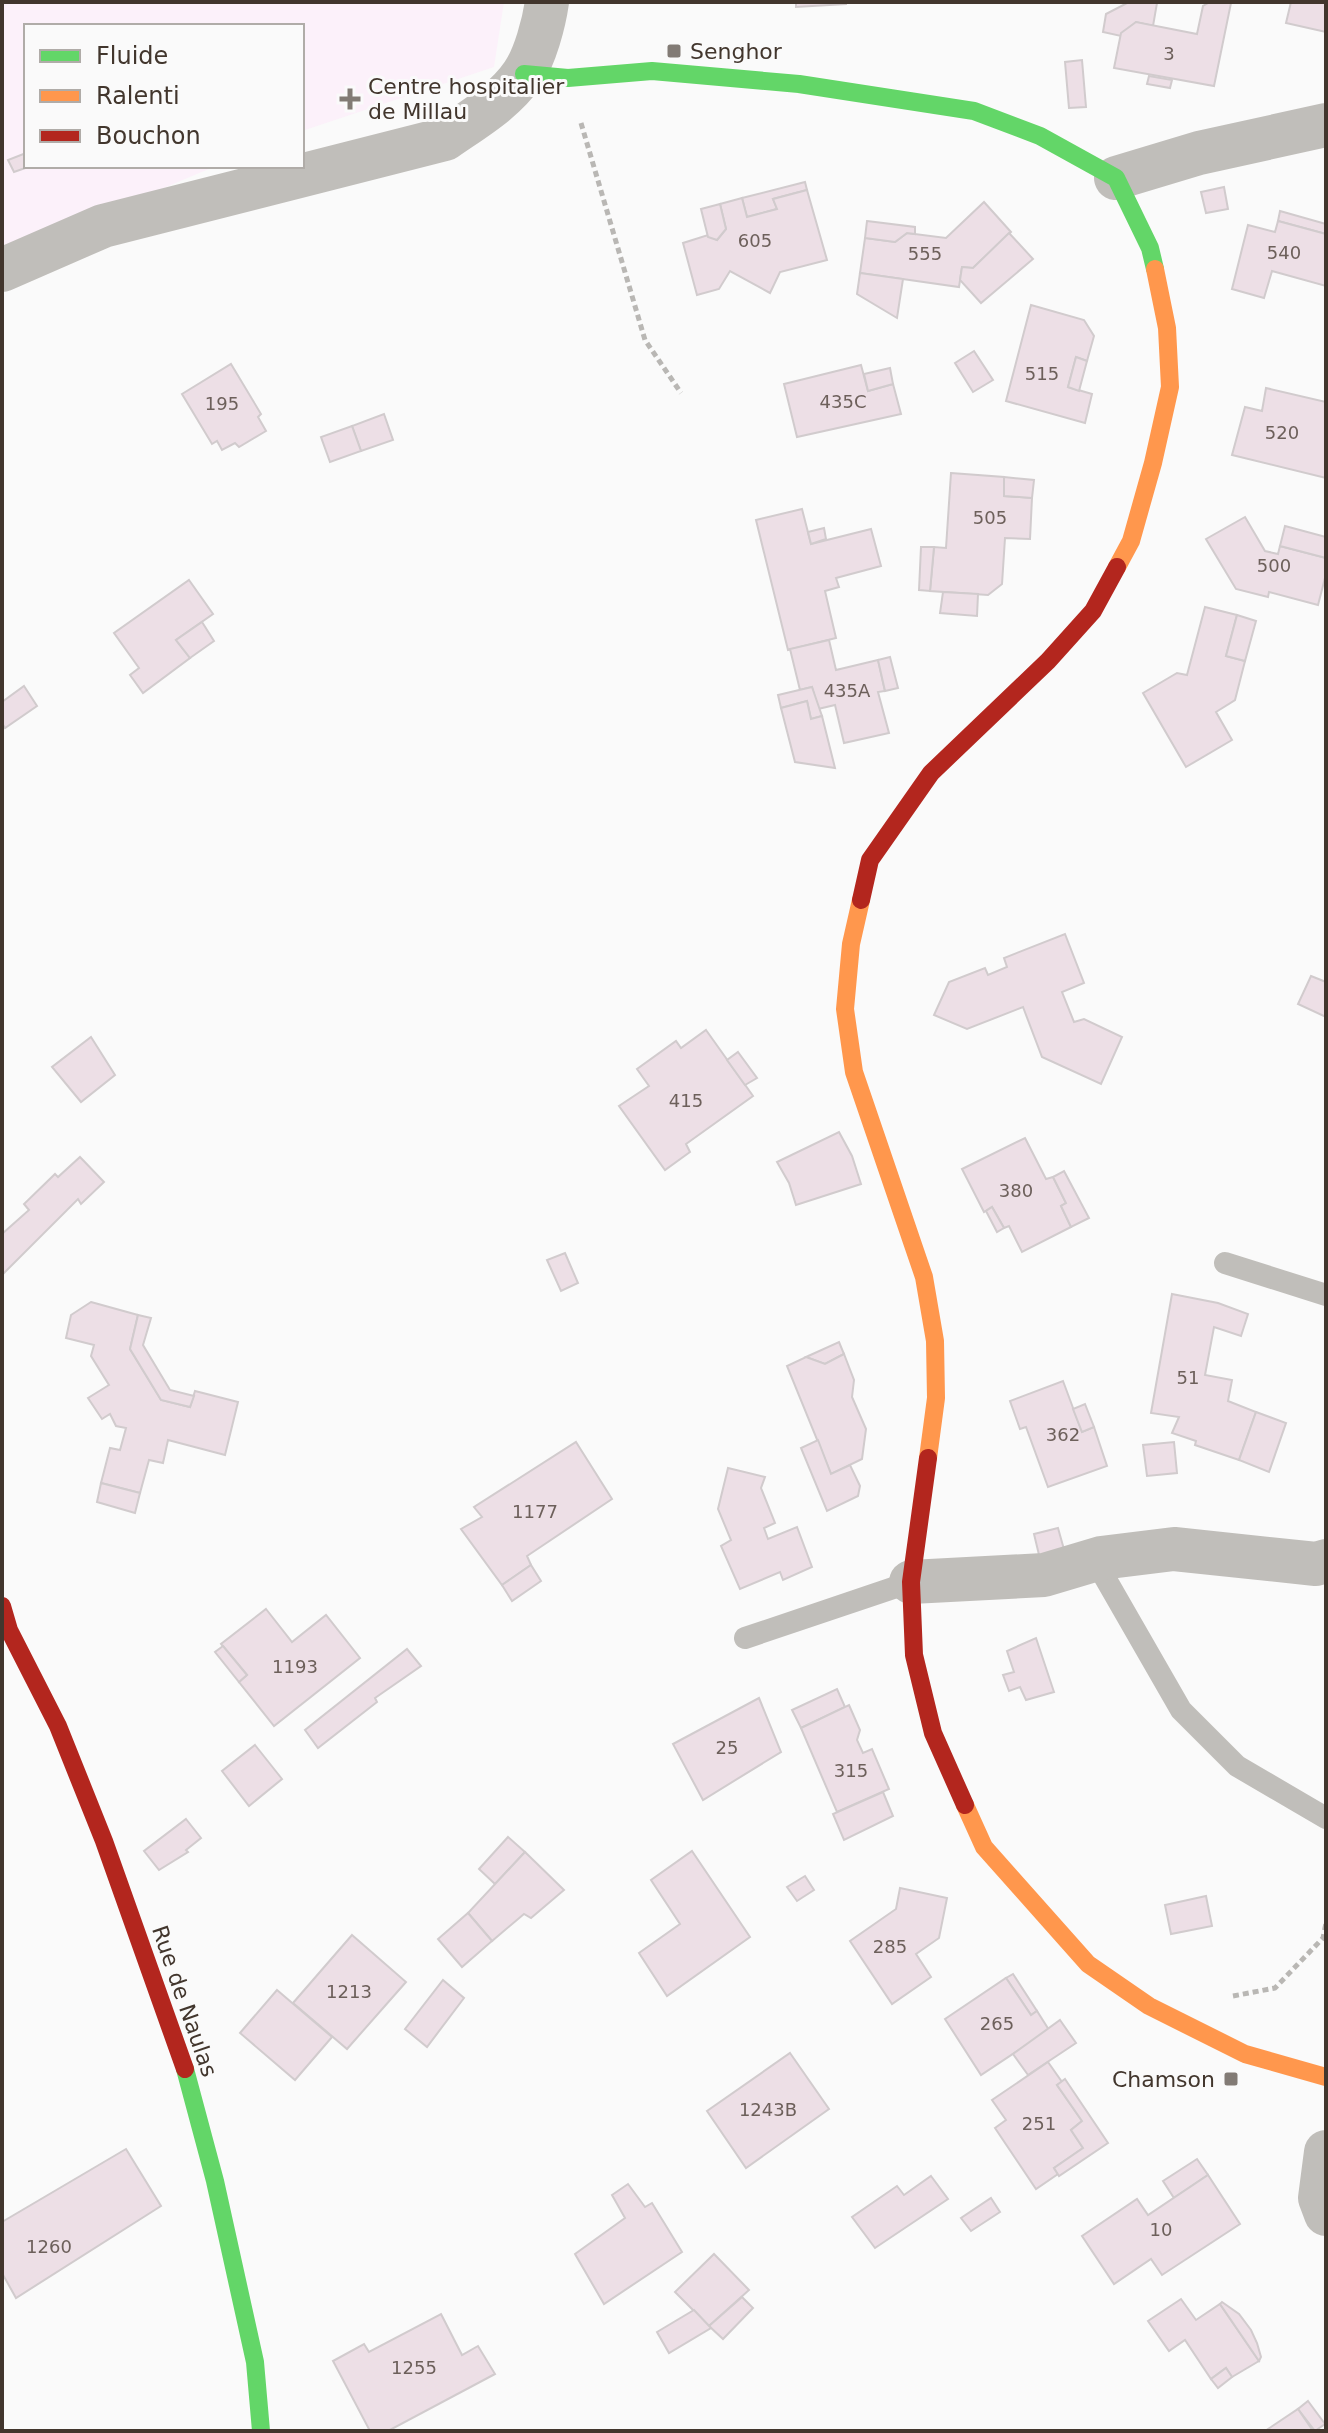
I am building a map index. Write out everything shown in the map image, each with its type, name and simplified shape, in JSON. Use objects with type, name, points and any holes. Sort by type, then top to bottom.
[{"type":"street","points":[[2,270],[103,226],[445,139],[490,108],[524,74],[544,23],[547,2]]},
{"type":"street","points":[[524,74],[568,78],[652,71],[799,84],[974,111],[1040,136],[1116,178],[1150,248],[1167,328],[1170,387],[1131,541],[1093,611],[1048,661],[931,773],[870,860],[851,944],[845,1009],[854,1072],[924,1277],[935,1341],[936,1398],[911,1582],[914,1655],[933,1733],[984,1847],[1088,1964],[1149,2006],[1245,2054],[1326,2077]]},
{"type":"street","points":[[1116,178],[1199,153],[1326,125]]},
{"type":"street","points":[[911,1582],[1044,1575],[1101,1558],[1174,1549],[1316,1564],[1326,1561]]},
{"type":"street","name":"Rue de Naulas","points":[[2,1606],[9,1630],[58,1726],[181,2056],[215,2181],[255,2362],[261,2431]]},
{"type":"street","points":[[1326,2152],[1320,2198],[1326,2214]]},
{"type":"lane","points":[[1225,1263],[1326,1295]]},
{"type":"lane","points":[[1101,1558],[1104,1576],[1181,1710],[1237,1766],[1326,1818]]},
{"type":"lane","points":[[745,1638],[911,1582]]},
{"type":"path","points":[[568,78],[645,340],[681,393]]},
{"type":"path","points":[[1184,2024],[1219,1999],[1275,1988],[1325,1938],[1326,1923]]},
{"type":"shaded area","name":"Centre hospitalier de Millau","points":[[2,2],[504,2],[494,67],[304,130],[304,24],[24,24],[24,168],[211,168],[2,256]]},
{"type":"building","points":[[796,2],[846,2],[846,4],[796,7]]},
{"type":"building","points":[[1129,2],[1157,3],[1153,26],[1136,22],[1121,36],[1103,32],[1106,14]]},
{"type":"building","points":[[1210,2],[1231,3],[1214,86],[1114,68],[1121,33],[1136,22],[1197,34],[1203,6]]},
{"type":"building","points":[[1291,2],[1326,2],[1326,32],[1286,23]]},
{"type":"building","points":[[1082,60],[1086,107],[1069,108],[1065,62]]},
{"type":"building","points":[[1149,76],[1172,80],[1170,88],[1147,84]]},
{"type":"building","points":[[24,154],[25,168],[14,172],[8,160]]},
{"type":"building","points":[[805,182],[807,190],[773,199],[777,209],[747,217],[742,198]]},
{"type":"building","points":[[1224,187],[1228,209],[1206,213],[1201,192]]},
{"type":"building","points":[[807,190],[827,260],[780,272],[770,293],[730,271],[719,289],[697,295],[683,243],[708,235],[717,240],[726,229],[720,204],[742,198],[747,217],[777,209],[773,199]]},
{"type":"building","points":[[984,202],[1011,232],[973,268],[962,267],[959,287],[860,273],[865,238],[895,242],[907,233],[946,238]]},
{"type":"building","points":[[720,204],[726,229],[717,240],[708,237],[701,209]]},
{"type":"building","points":[[1280,211],[1326,224],[1326,234],[1278,221]]},
{"type":"building","points":[[867,221],[915,227],[915,234],[907,233],[895,242],[865,238]]},
{"type":"building","points":[[1278,221],[1326,234],[1326,286],[1272,271],[1264,298],[1232,289],[1248,225],[1275,232]]},
{"type":"building","points":[[1009,233],[1033,259],[981,303],[960,280],[962,267],[973,268]]},
{"type":"building","points":[[860,273],[903,279],[897,318],[857,294]]},
{"type":"building","points":[[1031,305],[1084,320],[1094,336],[1087,361],[1076,357],[1068,387],[1092,394],[1085,423],[1006,401]]},
{"type":"building","points":[[974,351],[993,380],[973,392],[955,363]]},
{"type":"building","points":[[1076,357],[1087,361],[1079,391],[1068,387]]},
{"type":"building","points":[[231,364],[261,414],[258,417],[266,431],[239,447],[235,443],[222,450],[217,441],[212,444],[182,394]]},
{"type":"building","points":[[861,365],[868,391],[893,384],[901,414],[797,437],[784,384]]},
{"type":"building","points":[[890,368],[893,384],[868,391],[864,374]]},
{"type":"building","points":[[1266,388],[1326,402],[1326,478],[1232,455],[1245,407],[1262,411]]},
{"type":"building","points":[[384,414],[393,440],[361,451],[352,426]]},
{"type":"building","points":[[352,426],[361,451],[330,462],[321,437]]},
{"type":"building","points":[[951,473],[1004,477],[1004,496],[1032,498],[1030,539],[1005,538],[1002,584],[988,595],[930,591],[934,547],[946,548]]},
{"type":"building","points":[[1004,477],[1034,480],[1032,498],[1004,496]]},
{"type":"building","points":[[802,509],[811,544],[871,529],[881,566],[836,578],[839,587],[825,591],[836,638],[788,650],[756,520]]},
{"type":"building","points":[[1245,517],[1265,551],[1278,554],[1280,546],[1326,558],[1326,574],[1318,605],[1269,592],[1268,597],[1236,589],[1206,539]]},
{"type":"building","points":[[1285,526],[1326,537],[1326,558],[1280,546]]},
{"type":"building","points":[[824,528],[826,539],[811,544],[808,532]]},
{"type":"building","points":[[921,547],[934,547],[930,591],[919,590]]},
{"type":"building","points":[[189,580],[213,614],[176,640],[190,658],[143,693],[130,675],[139,668],[114,633]]},
{"type":"building","points":[[943,592],[978,594],[977,616],[940,613]]},
{"type":"building","points":[[1205,607],[1237,615],[1226,656],[1245,661],[1235,700],[1216,712],[1232,740],[1186,767],[1143,693],[1177,673],[1187,675]]},
{"type":"building","points":[[1237,615],[1256,621],[1245,661],[1226,656]]},
{"type":"building","points":[[202,622],[214,641],[190,658],[176,640]]},
{"type":"building","points":[[829,640],[836,670],[878,660],[885,691],[878,692],[889,733],[844,743],[835,705],[818,709],[812,687],[800,690],[790,649]]},
{"type":"building","points":[[890,657],[898,688],[885,691],[878,660]]},
{"type":"building","points":[[24,686],[37,706],[5,728],[2,723],[2,702]]},
{"type":"building","points":[[812,687],[822,716],[811,719],[807,701],[781,708],[778,695]]},
{"type":"building","points":[[807,701],[811,719],[822,716],[835,768],[795,762],[781,708]]},
{"type":"building","points":[[1065,934],[1084,983],[1062,992],[1074,1022],[1084,1019],[1122,1037],[1101,1084],[1042,1057],[1023,1007],[967,1029],[934,1015],[949,982],[985,968],[988,975],[1007,967],[1004,958]]},
{"type":"building","points":[[1311,976],[1326,982],[1326,1017],[1298,1004]]},
{"type":"building","points":[[706,1030],[753,1096],[686,1144],[690,1152],[665,1170],[619,1106],[649,1086],[637,1069],[676,1041],[681,1048]]},
{"type":"building","points":[[91,1037],[115,1075],[81,1102],[52,1067]]},
{"type":"building","points":[[738,1052],[757,1078],[745,1085],[727,1060]]},
{"type":"building","points":[[839,1132],[852,1156],[861,1184],[796,1205],[789,1183],[777,1162]]},
{"type":"building","points":[[1025,1138],[1046,1179],[1053,1177],[1066,1203],[1061,1206],[1071,1227],[1022,1252],[1009,1226],[1004,1228],[992,1207],[984,1212],[962,1169]]},
{"type":"building","points":[[80,1157],[104,1182],[81,1204],[78,1199],[2,1275],[2,1234],[29,1210],[24,1204],[55,1174],[58,1177]]},
{"type":"building","points":[[1064,1171],[1089,1218],[1071,1227],[1061,1206],[1066,1203],[1053,1177]]},
{"type":"building","points":[[992,1207],[1004,1228],[997,1232],[986,1211]]},
{"type":"building","points":[[565,1253],[578,1283],[561,1291],[547,1260]]},
{"type":"building","points":[[1172,1294],[1218,1303],[1248,1314],[1241,1336],[1214,1327],[1205,1375],[1232,1380],[1228,1401],[1256,1412],[1239,1460],[1195,1445],[1196,1441],[1172,1433],[1179,1417],[1151,1413]]},
{"type":"building","points":[[91,1302],[138,1315],[130,1349],[161,1400],[190,1407],[195,1391],[238,1402],[225,1455],[168,1440],[163,1463],[149,1460],[140,1493],[101,1483],[110,1448],[120,1450],[126,1428],[116,1426],[110,1414],[102,1419],[88,1398],[109,1385],[91,1356],[94,1345],[66,1338],[71,1315]]},
{"type":"building","points":[[138,1315],[151,1318],[143,1345],[170,1390],[194,1396],[190,1407],[161,1400],[130,1349]]},
{"type":"building","points":[[839,1342],[844,1354],[825,1364],[806,1357]]},
{"type":"building","points":[[844,1354],[854,1380],[852,1397],[866,1429],[862,1459],[831,1474],[787,1366],[806,1357],[825,1364]]},
{"type":"building","points":[[1063,1381],[1082,1432],[1094,1427],[1107,1466],[1048,1487],[1026,1427],[1020,1429],[1010,1401]]},
{"type":"building","points":[[1085,1404],[1094,1427],[1082,1432],[1073,1409]]},
{"type":"building","points":[[1256,1412],[1286,1423],[1269,1472],[1239,1460]]},
{"type":"building","points":[[818,1440],[831,1474],[850,1465],[860,1486],[858,1496],[827,1511],[801,1448]]},
{"type":"building","points":[[576,1442],[612,1499],[527,1556],[531,1565],[502,1585],[461,1529],[482,1517],[474,1507]]},
{"type":"building","points":[[1174,1442],[1177,1473],[1147,1476],[1143,1445]]},
{"type":"building","points":[[728,1468],[765,1477],[761,1488],[775,1523],[764,1528],[768,1539],[797,1527],[812,1567],[783,1580],[780,1572],[740,1589],[721,1546],[731,1540],[718,1509]]},
{"type":"building","points":[[101,1483],[140,1493],[135,1513],[97,1502]]},
{"type":"building","points":[[1058,1528],[1065,1553],[1040,1559],[1034,1534]]},
{"type":"building","points":[[531,1565],[541,1581],[512,1601],[502,1585]]},
{"type":"building","points":[[266,1609],[292,1642],[326,1615],[360,1658],[274,1726],[239,1682],[247,1675],[221,1644]]},
{"type":"building","points":[[1036,1638],[1054,1692],[1026,1700],[1020,1687],[1009,1691],[1003,1675],[1014,1672],[1007,1651]]},
{"type":"building","points":[[223,1646],[247,1675],[239,1682],[215,1652]]},
{"type":"building","points":[[407,1649],[421,1666],[375,1698],[377,1702],[318,1748],[305,1730]]},
{"type":"building","points":[[837,1689],[845,1707],[801,1728],[792,1710]]},
{"type":"building","points":[[759,1698],[781,1752],[703,1800],[673,1744]]},
{"type":"building","points":[[849,1705],[860,1730],[857,1740],[863,1753],[872,1749],[889,1789],[837,1812],[801,1728]]},
{"type":"building","points":[[255,1745],[282,1779],[249,1806],[222,1771]]},
{"type":"building","points":[[883,1792],[893,1816],[844,1840],[833,1814]]},
{"type":"building","points":[[186,1819],[201,1838],[186,1850],[188,1852],[159,1870],[144,1851]]},
{"type":"building","points":[[508,1837],[525,1852],[495,1884],[479,1869]]},
{"type":"building","points":[[692,1851],[750,1937],[667,1996],[639,1953],[680,1924],[651,1880]]},
{"type":"building","points":[[525,1852],[564,1890],[531,1918],[524,1914],[492,1941],[468,1913]]},
{"type":"building","points":[[805,1876],[814,1890],[797,1901],[787,1887]]},
{"type":"building","points":[[900,1888],[947,1898],[939,1938],[916,1954],[931,1977],[892,2004],[850,1941],[896,1909]]},
{"type":"building","points":[[1206,1896],[1212,1926],[1171,1934],[1165,1905]]},
{"type":"building","points":[[468,1913],[492,1941],[462,1967],[438,1939]]},
{"type":"building","points":[[352,1935],[406,1982],[347,2049],[293,2003]]},
{"type":"building","points":[[1013,1974],[1037,2011],[1031,2015],[1006,1978]]},
{"type":"building","points":[[1006,1978],[1031,2015],[1037,2011],[1049,2030],[981,2075],[945,2019]]},
{"type":"building","points":[[443,1980],[464,1998],[427,2047],[405,2029]]},
{"type":"building","points":[[277,1990],[332,2037],[295,2080],[240,2033]]},
{"type":"building","points":[[1060,2020],[1076,2043],[1028,2075],[1013,2054]]},
{"type":"building","points":[[790,2053],[829,2109],[746,2168],[707,2111]]},
{"type":"building","points":[[1048,2062],[1062,2082],[1057,2085],[1082,2121],[1071,2130],[1083,2148],[1054,2168],[1058,2174],[1036,2189],[995,2128],[1006,2120],[992,2100]]},
{"type":"building","points":[[1065,2079],[1108,2143],[1059,2176],[1054,2168],[1083,2148],[1071,2130],[1082,2121],[1057,2085]]},
{"type":"building","points":[[126,2149],[161,2206],[16,2298],[2,2273],[2,2222]]},
{"type":"building","points":[[1197,2159],[1208,2175],[1174,2198],[1163,2181]]},
{"type":"building","points":[[1208,2175],[1240,2224],[1162,2275],[1151,2259],[1114,2284],[1082,2236],[1137,2199],[1148,2215]]},
{"type":"building","points":[[931,2176],[948,2199],[875,2248],[852,2217],[897,2186],[904,2195]]},
{"type":"building","points":[[628,2184],[645,2207],[652,2203],[682,2252],[604,2304],[575,2254],[625,2218],[612,2195]]},
{"type":"building","points":[[991,2198],[1000,2212],[971,2231],[961,2218]]},
{"type":"building","points":[[714,2254],[749,2290],[709,2326],[675,2292]]},
{"type":"building","points":[[742,2297],[753,2308],[723,2339],[709,2326]]},
{"type":"building","points":[[1181,2299],[1196,2320],[1220,2304],[1259,2361],[1232,2377],[1226,2368],[1211,2379],[1185,2340],[1169,2351],[1148,2321]]},
{"type":"building","points":[[1222,2302],[1239,2314],[1251,2330],[1261,2357],[1259,2361],[1220,2304]]},
{"type":"building","points":[[694,2310],[711,2328],[669,2353],[657,2332]]},
{"type":"building","points":[[441,2314],[462,2355],[478,2346],[495,2374],[388,2431],[370,2431],[333,2361],[364,2344],[369,2352]]},
{"type":"building","points":[[1226,2368],[1232,2377],[1218,2388],[1211,2379]]},
{"type":"building","points":[[1308,2401],[1325,2424],[1315,2431],[1298,2409]]},
{"type":"building","points":[[1298,2409],[1313,2431],[1265,2431]]},
{"type":"traffic: fast","points":[[524,74],[568,78],[652,71],[799,84],[974,111],[1040,136],[1116,178],[1150,248],[1155,269]]},
{"type":"traffic: fast","points":[[185,2069],[215,2181],[255,2362],[261,2431]]},
{"type":"traffic: slow","points":[[1117,567],[1131,541],[1170,387],[1167,328],[1155,269]]},
{"type":"traffic: slow","points":[[861,900],[851,944],[845,1009],[854,1072],[924,1277],[935,1341],[936,1398],[928,1458]]},
{"type":"traffic: slow","points":[[965,1805],[984,1847],[1088,1964],[1149,2006],[1245,2054],[1326,2077]]},
{"type":"traffic: jam","points":[[861,900],[870,860],[931,773],[1048,661],[1093,611],[1117,567]]},
{"type":"traffic: jam","points":[[928,1458],[911,1582],[914,1655],[933,1733],[965,1805]]},
{"type":"traffic: jam","points":[[2,1606],[9,1630],[58,1726],[104,1841],[185,2069]]},
{"type":"place","name":"Senghor","points":[[674,51]]},
{"type":"place","name":"Centre hospitalier de Millau","points":[[350,99]]},
{"type":"place","name":"Chamson","points":[[1231,2079]]}]
